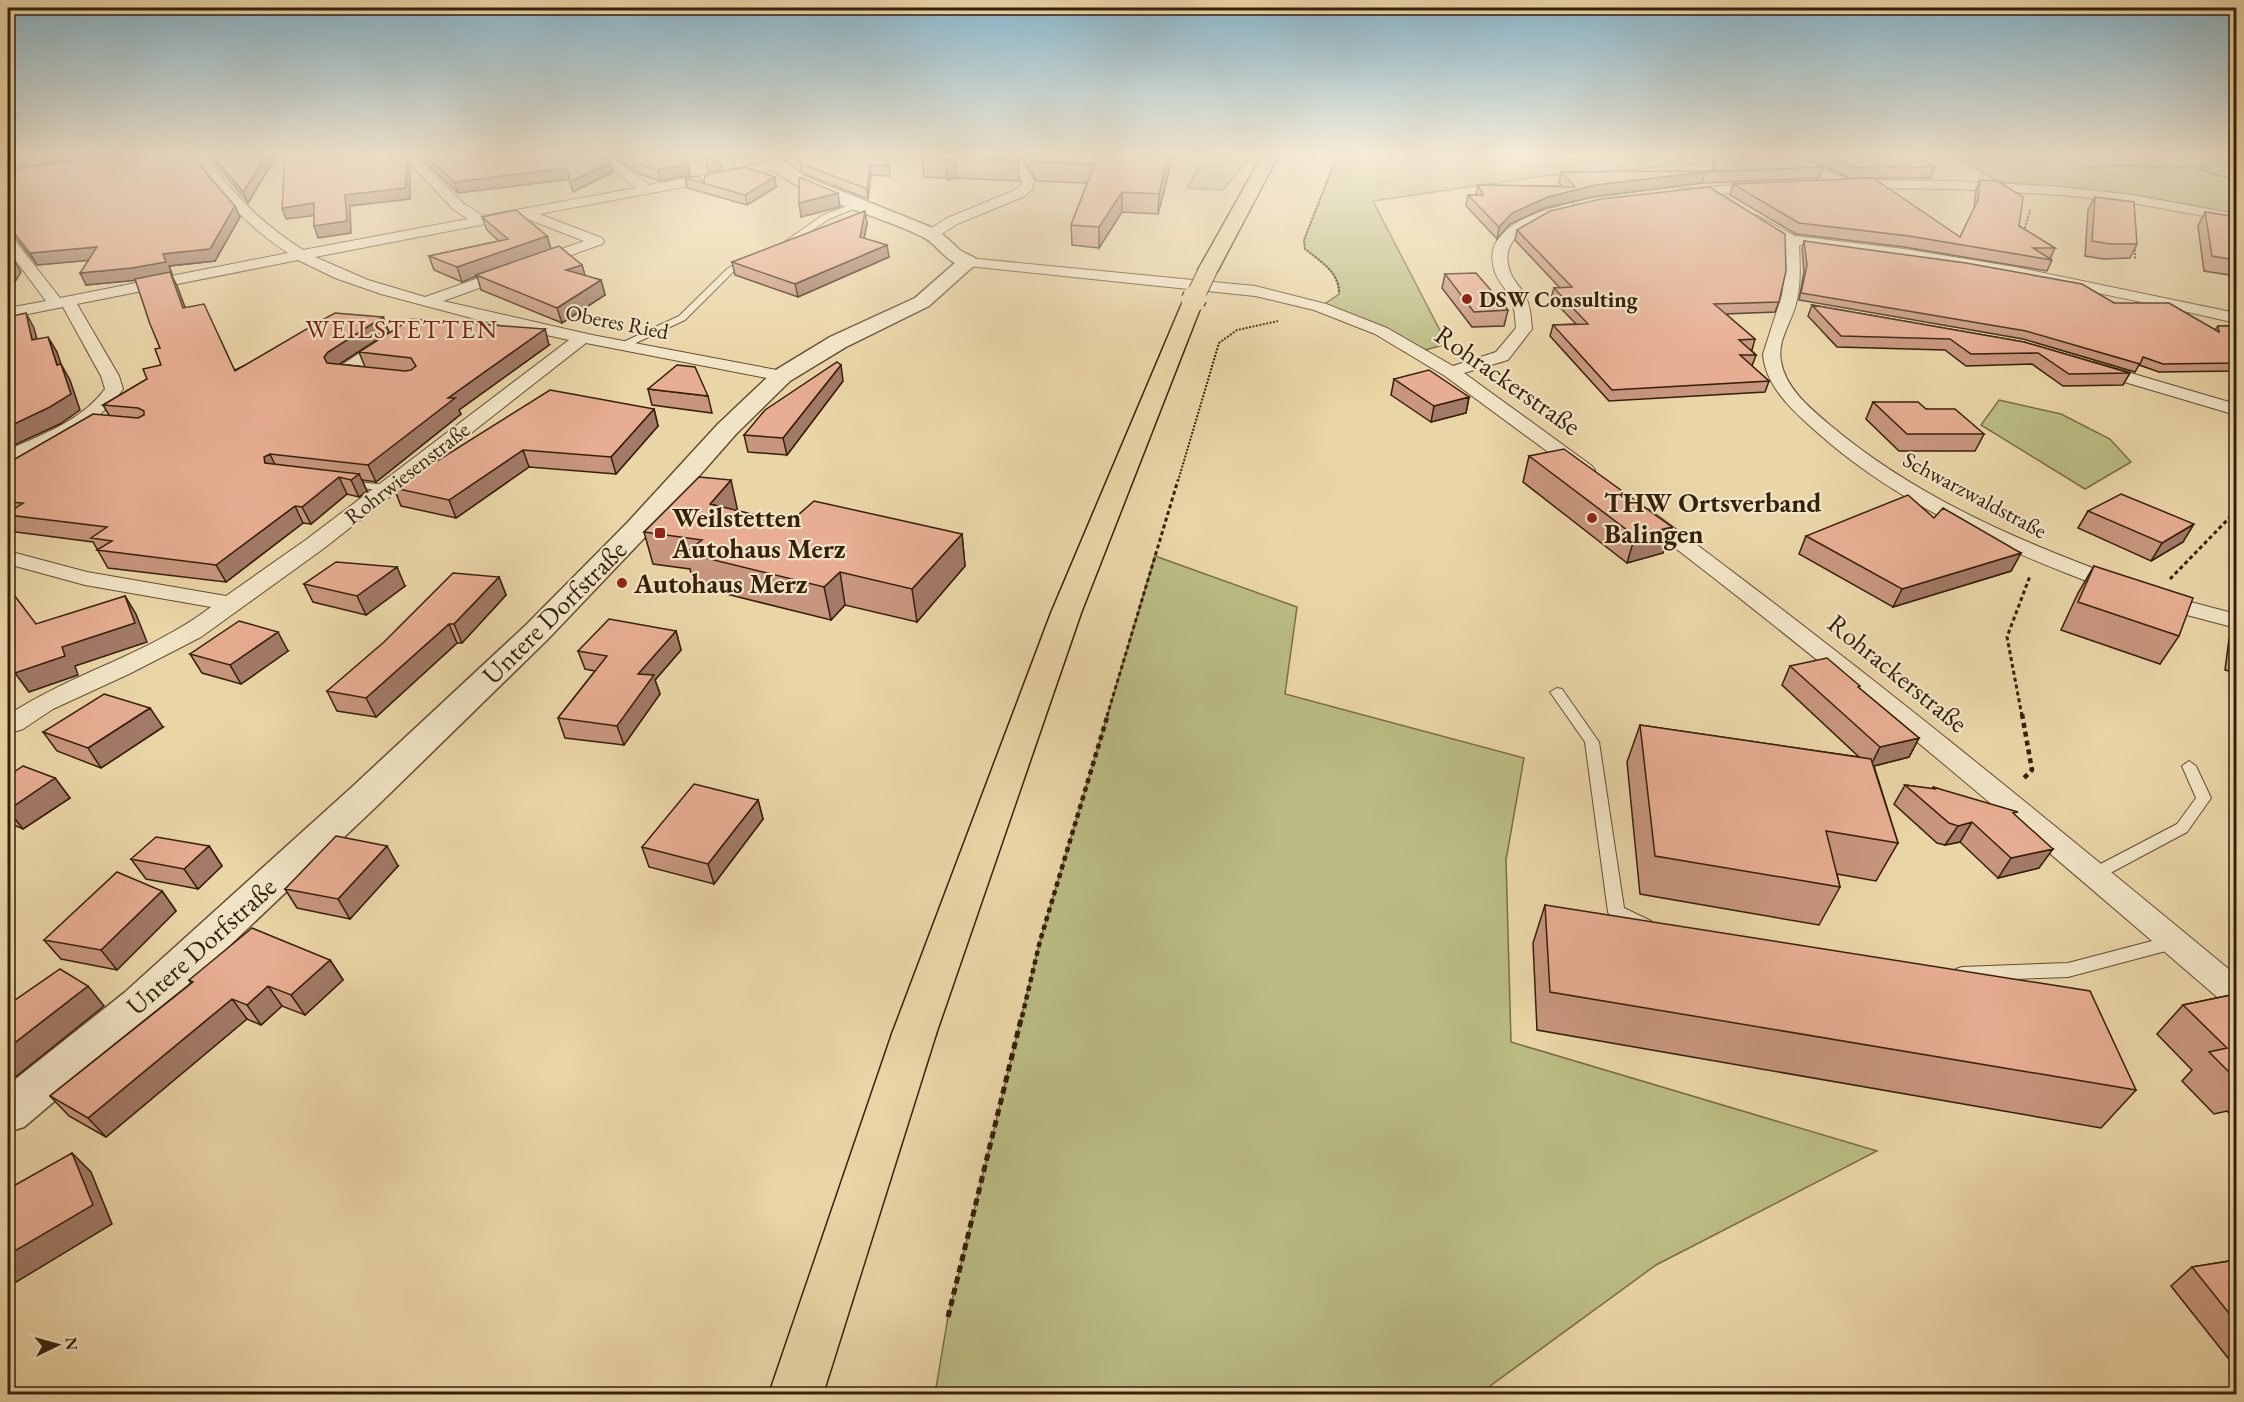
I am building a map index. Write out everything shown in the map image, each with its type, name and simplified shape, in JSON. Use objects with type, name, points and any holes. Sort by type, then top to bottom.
[{"type":"main road","points":[[796,1395],[914,1034],[1066,613],[1193,301],[1234,221]]},
{"type":"street","points":[[253,221],[300,255],[426,310],[597,241],[545,221]]},
{"type":"street","points":[[8,314],[472,221]]},
{"type":"street","points":[[900,221],[932,234],[954,255],[968,262]]},
{"type":"street","points":[[932,234],[950,221]]},
{"type":"street","points":[[1451,372],[1502,356],[1524,329],[1519,299],[1502,272],[1499,250],[1508,234],[1528,221]]},
{"type":"street","points":[[1761,221],[1791,240],[1881,249],[1997,267],[2123,291],[2236,318]]},
{"type":"street","name":"Schwarzwaldstraße","points":[[1791,240],[1794,272],[1793,306],[1771,345],[1774,371],[1794,402],[1844,448],[1922,500],[2037,556],[2152,598],[2236,621]]},
{"type":"street","points":[[8,241],[62,302],[110,376],[114,389],[105,403],[78,423],[8,457]]},
{"type":"street","name":"Rohrackerstraße","points":[[968,262],[1255,291],[1320,307],[1381,331],[1451,372],[1601,483]]},
{"type":"street","name":"Untere Dorfstraße","points":[[8,1112],[139,1005],[408,755],[537,632],[638,528],[727,429],[782,376],[838,342],[922,302],[968,262]]},
{"type":"street","name":"Oberes Ried","points":[[426,310],[444,306],[581,339],[782,376]]},
{"type":"street","points":[[376,376],[342,373],[400,334]]},
{"type":"street","name":"Rohrwiesenstraße","points":[[14,723],[44,703],[120,669],[193,632],[263,583],[581,339]]},
{"type":"street","points":[[2078,363],[2236,411]]},
{"type":"street","name":"Rohrackerstraße","points":[[1629,503],[1741,586],[2006,798],[2236,993]]},
{"type":"street","points":[[8,557],[85,578],[230,604]]},
{"type":"lane","points":[[771,250],[794,240],[820,221]]},
{"type":"lane","points":[[622,346],[681,319],[699,304],[728,271],[760,255]]},
{"type":"lane","points":[[78,423],[101,425]]},
{"type":"lane","points":[[333,482],[387,488]]},
{"type":"lane","points":[[1557,692],[1592,742],[1616,912],[1653,930],[1665,932]]},
{"type":"lane","points":[[2096,874],[2182,828],[2204,798],[2189,766]]},
{"type":"lane","points":[[1941,975],[2068,970],[2175,942]]},
{"type":"path","points":[[948,1317],[1040,940],[1219,343],[1237,330],[1299,317],[1339,294],[1340,283],[1331,270],[1305,249],[1304,240],[1311,221]]},
{"type":"path","points":[[2135,221],[2135,260]]},
{"type":"path","points":[[2152,598],[2236,511]]},
{"type":"path","points":[[2006,798],[2032,770],[2007,638],[2037,556]]},
{"type":"green space","points":[[1311,221],[1384,221],[1447,344],[1425,350],[1320,307],[1339,294],[1339,287],[1328,268],[1305,249],[1304,240]]},
{"type":"green space","points":[[1999,400],[2061,414],[2110,439],[2131,462],[2085,489],[1981,425]]},
{"type":"green space","points":[[1155,556],[1297,607],[1285,694],[1524,758],[1506,860],[1511,1042],[1877,1151],[1656,1265],[1479,1394],[935,1394],[948,1317],[1040,941]]},
{"type":"building","points":[[8,221],[226,221],[210,249],[163,254],[166,262],[80,273],[97,247],[30,253],[8,225]]},
{"type":"building","points":[[314,221],[344,221],[314,226]]},
{"type":"building","points":[[487,221],[530,221],[547,236],[457,267],[429,256],[508,239]]},
{"type":"building","points":[[838,221],[863,221],[860,237],[887,245],[795,284],[732,262]]},
{"type":"building","points":[[1072,221],[1103,221],[1099,227],[1071,225]]},
{"type":"building","points":[[1494,221],[1504,221],[1499,227]]},
{"type":"building","points":[[1532,221],[1765,221],[1785,234],[1786,271],[1779,302],[1714,304],[1755,339],[1739,340],[1756,355],[1740,355],[1769,381],[1612,390],[1553,325],[1588,324],[1554,288],[1572,287],[1517,230]]},
{"type":"building","points":[[1796,221],[1937,221],[1960,237],[1968,221],[2020,221],[2019,226],[2055,248],[2033,248],[2052,260],[1909,236]]},
{"type":"building","points":[[2093,221],[2135,221],[2137,244],[2092,241]]},
{"type":"building","points":[[2206,221],[2236,221],[2236,260],[2212,256]]},
{"type":"building","points":[[1804,241],[1966,263],[2082,284],[2114,303],[2169,303],[2219,332],[2218,326],[2236,326],[2236,363],[2163,364],[2143,357],[2140,364],[2026,331],[1801,293],[1807,265]]},
{"type":"building","points":[[559,246],[582,265],[566,270],[601,280],[557,308],[476,275]]},
{"type":"building","points":[[8,250],[14,260],[8,270]]},
{"type":"building","points":[[170,272],[183,308],[204,304],[235,371],[310,327],[313,333],[313,325],[335,313],[383,317],[328,352],[324,357],[327,363],[405,371],[416,366],[411,358],[359,352],[411,319],[545,329],[448,398],[455,398],[368,465],[270,454],[264,457],[265,463],[359,474],[351,480],[339,477],[302,507],[295,506],[216,565],[97,550],[112,541],[91,538],[107,527],[8,515],[23,503],[8,502],[8,463],[93,414],[138,418],[144,415],[144,411],[138,408],[103,405],[147,379],[143,369],[161,365],[155,349],[160,348],[135,279]]},
{"type":"building","points":[[1476,273],[1508,310],[1474,312],[1445,274]]},
{"type":"building","points":[[1812,305],[2024,342],[2130,373],[2069,374],[2038,353],[1971,354],[1950,339],[1841,336]]},
{"type":"building","points":[[26,313],[32,340],[48,337],[57,365],[61,364],[71,394],[8,427],[8,420],[10,420],[8,317]]},
{"type":"building","points":[[837,362],[841,365],[783,438],[744,435],[765,410]]},
{"type":"building","points":[[677,365],[695,367],[708,396],[648,389]]},
{"type":"building","points":[[1429,370],[1469,397],[1434,406],[1394,379]]},
{"type":"building","points":[[550,390],[654,409],[611,457],[523,450],[449,500],[394,488]]},
{"type":"building","points":[[1873,402],[1918,402],[1926,409],[1955,409],[1984,434],[1907,434]]},
{"type":"building","points":[[1564,449],[1672,527],[1635,536],[1529,456]]},
{"type":"building","points":[[699,477],[731,480],[710,504],[789,523],[814,501],[962,534],[912,589],[840,572],[824,587],[685,553],[702,540],[644,532]]},
{"type":"building","points":[[2121,494],[2194,524],[2162,543],[2088,511]]},
{"type":"building","points":[[1908,495],[1934,518],[1943,508],[2021,553],[1902,589],[1806,536]]},
{"type":"building","points":[[336,562],[397,567],[357,596],[304,584]]},
{"type":"building","points":[[2094,566],[2193,598],[2179,636],[2078,602]]},
{"type":"building","points":[[453,573],[499,577],[454,624],[449,624],[366,698],[327,691],[384,642]]},
{"type":"building","points":[[8,587],[36,624],[125,596],[135,623],[62,647],[65,656],[15,673],[8,642]]},
{"type":"building","points":[[609,619],[676,631],[638,674],[654,675],[617,726],[558,718],[607,656],[578,651]]},
{"type":"building","points":[[239,621],[278,632],[230,665],[190,654]]},
{"type":"building","points":[[1827,658],[1919,738],[1880,747],[1790,666]]},
{"type":"building","points":[[104,694],[150,708],[88,748],[43,732]]},
{"type":"building","points":[[1640,725],[1871,759],[1898,843],[1826,831],[1840,887],[1655,856]]},
{"type":"building","points":[[23,766],[55,778],[8,810],[8,776]]},
{"type":"building","points":[[694,784],[758,800],[708,864],[642,847]]},
{"type":"building","points":[[1905,785],[1936,789],[1933,787],[2018,812],[2013,813],[2053,849],[2011,858],[1972,822],[1958,826],[1949,823]]},
{"type":"building","points":[[336,836],[387,846],[338,899],[285,889]]},
{"type":"building","points":[[156,837],[209,846],[184,869],[131,859]]},
{"type":"building","points":[[117,872],[162,891],[101,950],[44,940]]},
{"type":"building","points":[[1545,905],[2090,991],[2136,1090],[1550,992]]},
{"type":"building","points":[[252,928],[330,960],[291,995],[268,986],[247,1005],[232,999],[88,1118],[50,1096],[193,982],[189,980]]},
{"type":"building","points":[[60,969],[88,986],[8,1048],[8,1005]]},
{"type":"building","points":[[2236,994],[2236,1079],[2209,1052],[2227,1048],[2183,1005]]},
{"type":"building","points":[[72,1153],[93,1205],[8,1255],[8,1189]]},
{"type":"building","points":[[2236,1260],[2236,1322],[2192,1267]]},
{"type":"place","name":"DSW Consulting","points":[[1467,299]]},
{"type":"place","name":"THW Ortsverband Balingen","points":[[1592,518]]},
{"type":"place","name":"Weilstetten Autohaus Merz","points":[[660,533]]},
{"type":"place","name":"Autohaus Merz","points":[[622,583]]},
{"type":"district","name":"WEILSTETTEN","points":[[402,329]]}]
